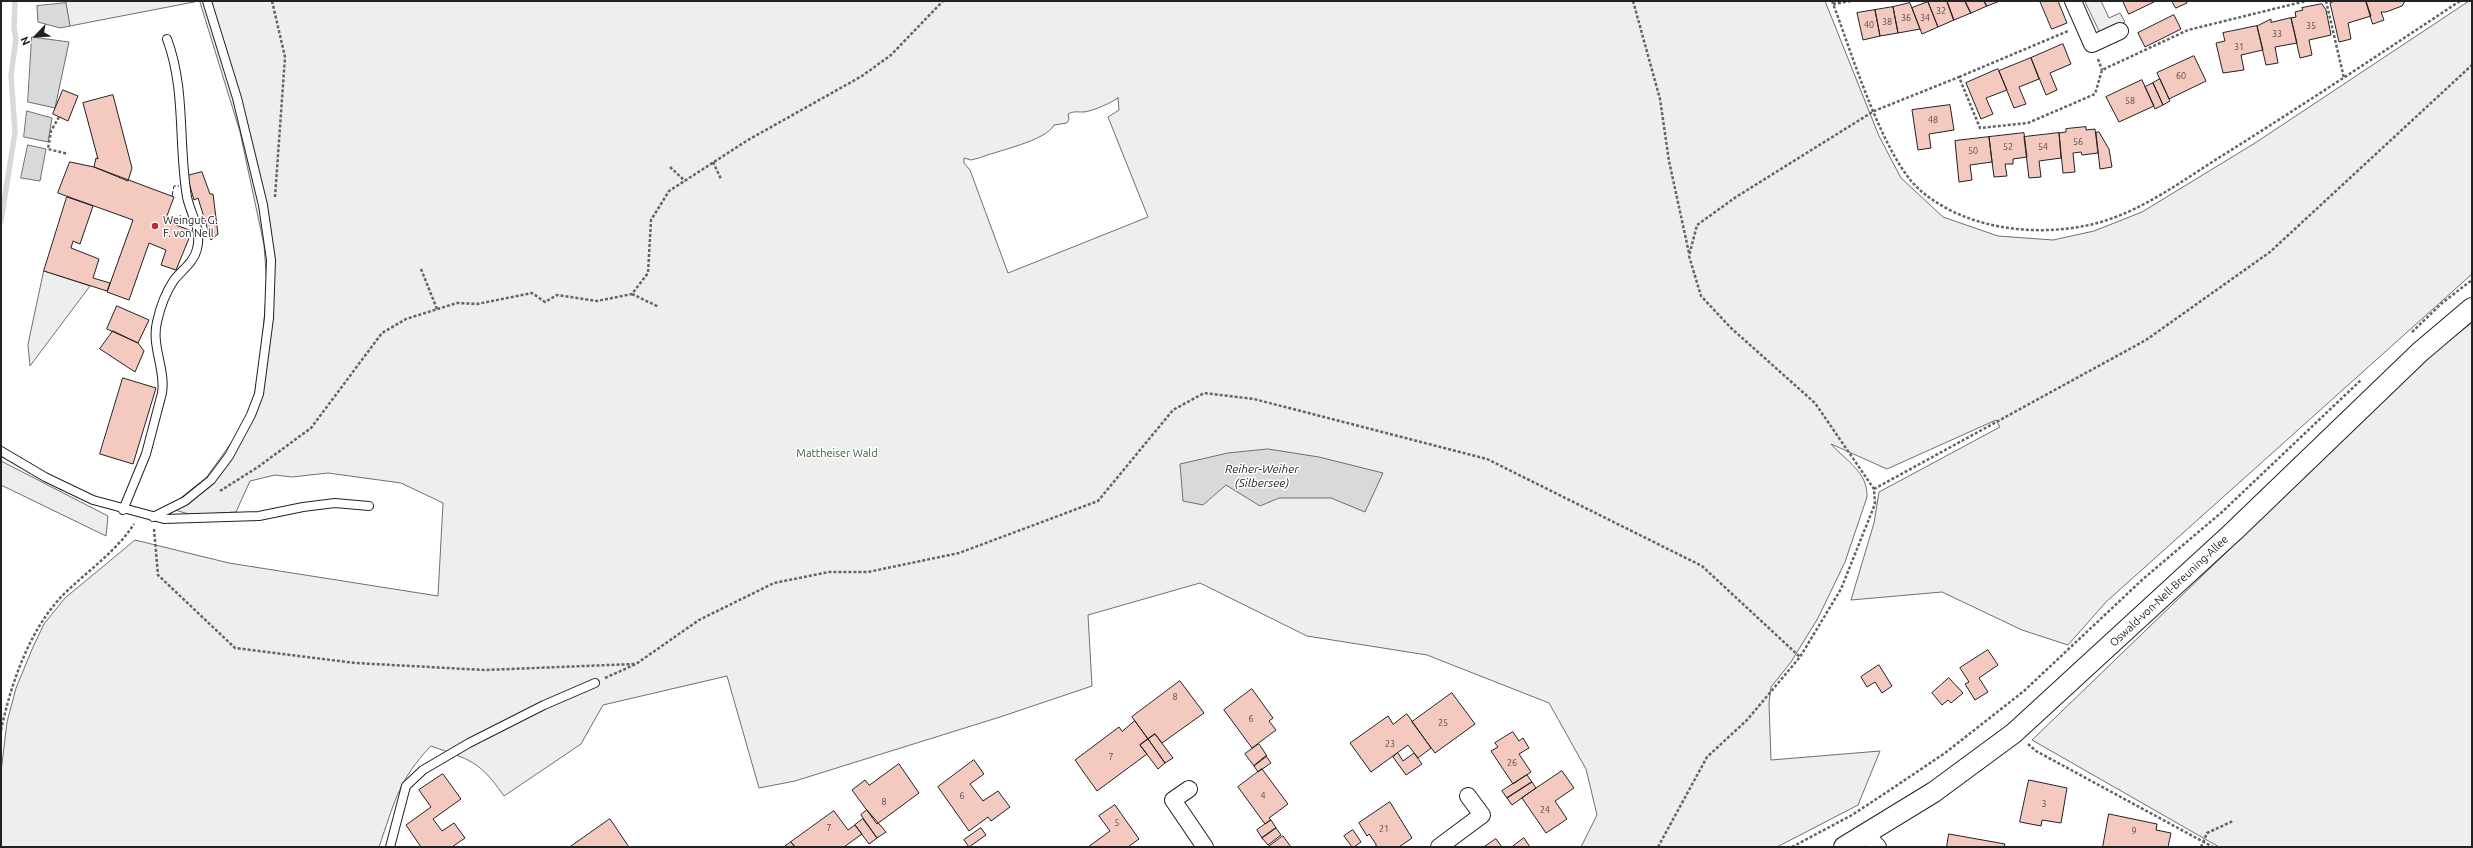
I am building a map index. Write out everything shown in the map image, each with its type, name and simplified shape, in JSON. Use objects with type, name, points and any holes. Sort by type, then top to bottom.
[{"type":"street","points":[[2073,1],[2092,44],[2120,31]]},
{"type":"street","name":"Oswald-von-Nell-Breuning-Allee","points":[[1844,847],[1873,841],[2014,733],[2234,531],[2420,352],[2472,308]]},
{"type":"street","points":[[1189,789],[1173,800],[1205,847]]},
{"type":"street","points":[[1439,847],[1482,815],[1468,796]]},
{"type":"lane","points":[[153,516],[185,501],[211,480],[228,456],[251,415],[259,394],[269,318],[271,260],[263,205],[237,98],[207,1]]},
{"type":"lane","points":[[123,510],[146,454],[164,385],[156,356],[156,323],[166,295],[173,281],[195,255],[199,238],[196,222],[186,190],[178,78],[167,38]]},
{"type":"lane","points":[[1,451],[44,477],[93,500],[123,510],[153,516],[182,520],[239,518],[335,503],[368,506]]},
{"type":"lane","points":[[390,847],[406,786],[423,770],[441,757],[482,736],[595,683]]},
{"type":"path","points":[[272,1],[285,57],[275,205]]},
{"type":"path","points":[[632,294],[648,273],[651,220],[669,191],[748,140],[862,76],[890,55],[943,1]]},
{"type":"path","points":[[1633,1],[1660,99],[1669,161],[1689,256],[1701,296],[1731,328],[1814,403],[1874,490],[1875,504],[1841,589],[1800,657],[1747,720],[1707,757],[1658,847]]},
{"type":"path","points":[[1850,1],[1833,2],[1874,111],[1887,142],[1903,170],[1920,190],[1946,208],[1982,222],[2019,231],[2050,231],[2091,225],[2150,201],[2344,78],[2460,1]]},
{"type":"path","points":[[1959,77],[1980,128],[2028,123],[2096,94],[2102,70],[2188,30],[2306,1]]},
{"type":"path","points":[[2326,1],[2344,78]]},
{"type":"path","points":[[1689,256],[1697,225],[1736,197],[1874,111],[2083,25]]},
{"type":"path","points":[[1874,490],[2146,340],[2270,252],[2472,65]]},
{"type":"path","points":[[59,117],[51,131],[48,149],[68,154]]},
{"type":"path","points":[[713,162],[721,179]]},
{"type":"path","points":[[670,167],[685,181]]},
{"type":"path","points":[[421,269],[437,309]]},
{"type":"path","points":[[2411,333],[2442,303],[2472,280]]},
{"type":"path","points":[[217,493],[258,467],[311,428],[382,333],[406,318],[457,303],[478,304],[532,293],[545,302],[557,295],[597,301],[632,294],[659,307]]},
{"type":"path","points":[[1792,847],[1852,814],[1890,790],[1945,753],[2024,691],[2143,579],[2222,512],[2363,379]]},
{"type":"path","points":[[595,683],[636,664],[699,620],[774,583],[829,572],[868,572],[959,553],[1098,501],[1173,410],[1204,393],[1254,399],[1487,459],[1702,566],[1800,657]]},
{"type":"path","points":[[1,730],[7,703],[20,669],[42,622],[52,607],[111,553],[125,538],[134,523],[153,516],[158,575],[235,648],[355,663],[485,670],[636,664]]},
{"type":"path","points":[[2014,733],[2036,751],[2213,847]]},
{"type":"path","points":[[2200,847],[2207,833],[2233,821]]},
{"type":"green space","points":[[66,1],[199,1],[70,26]]},
{"type":"green space","name":"Mattheiser Wald","points":[[200,1],[1825,1],[1879,136],[1901,178],[1943,217],[1998,236],[2053,240],[2094,231],[2142,212],[2255,143],[2469,1],[2472,1],[2472,274],[2106,602],[2068,645],[2022,630],[1942,592],[1851,600],[1874,523],[1879,492],[2000,427],[1996,420],[1887,469],[1831,444],[1860,474],[1864,481],[1867,497],[1845,562],[1818,618],[1791,662],[1771,687],[1769,703],[1771,760],[1880,751],[1858,805],[1777,847],[1581,847],[1597,815],[1586,769],[1549,703],[1427,655],[1307,636],[1200,583],[1088,615],[1092,686],[1000,717],[795,781],[759,788],[727,676],[603,705],[581,744],[504,796],[488,775],[473,763],[465,758],[431,746],[411,770],[398,793],[379,847],[1,847],[1,772],[7,722],[16,688],[33,647],[44,624],[65,598],[135,540],[229,563],[438,596],[443,503],[401,483],[328,473],[292,477],[275,475],[250,481],[236,512],[192,515],[168,508],[206,478],[234,439],[248,413],[255,392],[260,365],[267,286],[264,245],[240,132]],"holes":[[[1118,98],[1119,110],[1108,117],[1148,217],[1008,273],[970,170],[964,163],[964,158],[971,160],[979,158],[1031,141],[1049,131],[1054,125],[1067,123],[1069,119],[1068,114],[1074,112],[1091,111]]]},
{"type":"green space","points":[[44,271],[90,286],[30,366],[28,345]]},
{"type":"green space","points":[[2472,323],[2472,847],[2219,847],[2032,740],[2430,356]]},
{"type":"shaded area","points":[[2085,1],[2101,1],[2109,18],[2120,13],[2125,22],[2101,34]]},
{"type":"shaded area","points":[[1,461],[108,516],[106,536],[1,485]]},
{"type":"water","points":[[66,3],[70,26],[60,28],[38,22],[37,6]]},
{"type":"water","points":[[32,37],[69,42],[55,108],[28,102]]},
{"type":"water","points":[[27,111],[52,118],[48,142],[24,137]]},
{"type":"water","points":[[28,145],[46,149],[40,181],[21,178]]},
{"type":"water","name":"Reiher-Weiher (Silbersee)","points":[[1268,449],[1319,457],[1383,473],[1365,512],[1331,498],[1279,498],[1260,506],[1226,485],[1203,505],[1183,501],[1180,464],[1228,453]]},
{"type":"building","points":[[1947,1],[1954,20],[1938,27],[1928,2]]},
{"type":"building","points":[[1947,1],[1965,1],[1971,13],[1954,20]]},
{"type":"building","points":[[1965,1],[1984,1],[1987,6],[1971,13]]},
{"type":"building","points":[[1984,1],[2000,1],[1987,6]]},
{"type":"building","points":[[2040,1],[2058,1],[2067,23],[2052,29]]},
{"type":"building","points":[[2123,1],[2156,1],[2129,14]]},
{"type":"building","points":[[2172,1],[2186,1],[2187,3],[2176,8]]},
{"type":"building","points":[[2336,1],[2366,1],[2371,16],[2348,23],[2351,39],[2339,42],[2330,3]]},
{"type":"building","points":[[2366,1],[2405,1],[2402,6],[2386,12],[2381,12],[2384,20],[2373,24]]},
{"type":"building","points":[[1928,2],[1938,27],[1922,34],[1912,8]]},
{"type":"building","points":[[1910,3],[1920,29],[1898,33],[1893,7]]},
{"type":"building","points":[[2322,4],[2326,10],[2331,35],[2309,40],[2312,55],[2300,58],[2291,18],[2296,17],[2295,12],[2303,10],[2302,8]]},
{"type":"building","points":[[1893,7],[1898,33],[1880,36],[1875,10]]},
{"type":"building","points":[[1875,10],[1880,36],[1863,40],[1857,13]]},
{"type":"building","points":[[2174,15],[2181,29],[2145,47],[2138,33]]},
{"type":"building","points":[[2291,18],[2297,43],[2275,47],[2278,63],[2266,65],[2257,26],[2271,19],[2271,22]]},
{"type":"building","points":[[2257,26],[2263,50],[2241,55],[2244,70],[2223,73],[2216,43],[2225,41],[2223,33]]},
{"type":"building","points":[[2063,44],[2071,64],[2050,73],[2057,90],[2046,95],[2031,58]]},
{"type":"building","points":[[2194,56],[2206,81],[2169,99],[2157,73]]},
{"type":"building","points":[[2031,58],[2039,79],[2019,87],[2026,104],[2014,108],[1999,71]]},
{"type":"building","points":[[1998,69],[2007,90],[1986,98],[1993,114],[1981,119],[1966,83]]},
{"type":"building","points":[[2160,79],[2170,101],[2163,105],[2153,83]]},
{"type":"building","points":[[2142,80],[2154,106],[2119,122],[2106,97]]},
{"type":"building","points":[[2153,83],[2163,105],[2155,109],[2145,87]]},
{"type":"building","points":[[63,90],[78,96],[68,121],[53,114]]},
{"type":"building","points":[[113,95],[132,168],[128,181],[94,167],[96,158],[98,159],[83,103]]},
{"type":"building","points":[[1950,105],[1954,130],[1929,134],[1931,148],[1918,150],[1912,110]]},
{"type":"building","points":[[2086,127],[2086,130],[2095,129],[2098,153],[2082,155],[2081,152],[2073,153],[2075,172],[2063,173],[2059,133],[2066,132],[2066,129]]},
{"type":"building","points":[[2099,132],[2109,149],[2112,167],[2100,169],[2096,133]]},
{"type":"building","points":[[2024,133],[2027,157],[2013,159],[2013,164],[2005,164],[2007,176],[1994,177],[1989,137]]},
{"type":"building","points":[[2059,133],[2061,158],[2039,161],[2041,177],[2029,178],[2024,137]]},
{"type":"building","points":[[1989,137],[1992,162],[1970,165],[1972,180],[1959,182],[1955,141]]},
{"type":"building","name":"Weingut G. F. von Nell","points":[[70,162],[94,167],[174,197],[165,221],[192,231],[176,270],[161,265],[166,250],[149,243],[129,300],[107,292],[133,220],[58,193]]},
{"type":"building","points":[[202,172],[210,194],[213,194],[218,234],[211,240],[198,198],[194,200],[187,176]]},
{"type":"building","points":[[67,197],[93,206],[80,244],[73,241],[71,248],[99,259],[93,278],[110,283],[107,291],[44,271]]},
{"type":"building","points":[[117,306],[149,320],[138,343],[107,329]]},
{"type":"building","points":[[113,331],[138,343],[144,351],[135,372],[100,349]]},
{"type":"building","points":[[123,378],[156,388],[133,464],[100,454]]},
{"type":"building","points":[[1988,650],[1998,665],[1979,678],[1988,692],[1975,700],[1965,684],[1969,682],[1960,668]]},
{"type":"building","points":[[1879,665],[1892,686],[1882,693],[1875,682],[1867,687],[1861,677]]},
{"type":"building","points":[[1949,678],[1963,693],[1951,703],[1948,700],[1942,705],[1932,693]]},
{"type":"building","points":[[1180,681],[1204,713],[1162,743],[1155,734],[1148,739],[1132,717]]},
{"type":"building","points":[[1252,689],[1273,718],[1269,721],[1276,730],[1252,748],[1224,710]]},
{"type":"building","points":[[1452,693],[1475,724],[1435,753],[1412,722]]},
{"type":"building","points":[[1407,714],[1431,748],[1418,758],[1408,745],[1371,772],[1350,743],[1388,716],[1393,724]]},
{"type":"building","points":[[1135,721],[1148,739],[1140,745],[1147,754],[1097,791],[1075,760],[1119,727],[1122,731]]},
{"type":"building","points":[[1513,732],[1519,741],[1523,738],[1529,748],[1519,754],[1531,772],[1513,784],[1491,751],[1498,747],[1495,743]]},
{"type":"building","points":[[1155,734],[1173,758],[1165,763],[1148,739]]},
{"type":"building","points":[[1148,739],[1165,763],[1158,769],[1140,745]]},
{"type":"building","points":[[1259,744],[1267,756],[1254,766],[1245,754]]},
{"type":"building","points":[[1398,753],[1403,761],[1414,753],[1422,764],[1406,775],[1393,757]]},
{"type":"building","points":[[1266,756],[1271,763],[1258,772],[1254,766]]},
{"type":"building","points":[[974,760],[984,774],[970,784],[983,801],[998,791],[1010,807],[991,821],[988,817],[969,831],[938,787]]},
{"type":"building","points":[[899,764],[919,793],[877,824],[852,790],[865,780],[869,785]]},
{"type":"building","points":[[1262,769],[1288,804],[1269,818],[1271,820],[1265,824],[1238,787]]},
{"type":"building","points":[[1562,771],[1574,788],[1555,801],[1567,819],[1546,833],[1522,798]]},
{"type":"building","points":[[443,774],[461,799],[433,819],[442,831],[454,823],[465,838],[452,847],[421,847],[406,825],[431,807],[419,790]]},
{"type":"building","points":[[1527,775],[1532,782],[1507,798],[1502,791]]},
{"type":"building","points":[[2029,780],[2067,788],[2061,823],[2042,820],[2041,826],[2020,822]]},
{"type":"building","points":[[1532,782],[1536,788],[1512,805],[1507,798]]},
{"type":"building","points":[[1390,802],[1412,838],[1399,847],[1376,847],[1376,844],[1369,834],[1367,836],[1359,823]]},
{"type":"building","points":[[1115,805],[1139,839],[1128,847],[1088,847],[1110,831],[1099,816]]},
{"type":"building","points":[[867,810],[886,832],[877,838],[861,815]]},
{"type":"building","points":[[834,811],[848,830],[855,825],[862,834],[844,847],[795,847],[791,842]]},
{"type":"building","points":[[2109,814],[2157,824],[2156,830],[2171,833],[2168,847],[2103,847]]},
{"type":"building","points":[[610,819],[629,847],[570,847]]},
{"type":"building","points":[[863,819],[877,838],[869,844],[855,825]]},
{"type":"building","points":[[1271,820],[1276,828],[1262,838],[1257,830]]},
{"type":"building","points":[[981,828],[986,835],[969,847],[964,840]]},
{"type":"building","points":[[1276,828],[1281,835],[1268,845],[1262,838]]},
{"type":"building","points":[[1353,830],[1361,842],[1352,847],[1344,836]]},
{"type":"building","points":[[1949,834],[2005,844],[2004,847],[1947,847]]},
{"type":"building","points":[[1283,836],[1291,847],[1268,847]]},
{"type":"building","points":[[1524,838],[1530,847],[1512,847]]},
{"type":"building","points":[[1496,839],[1502,847],[1484,847]]},
{"type":"building","points":[[791,842],[795,847],[784,847]]},
{"type":"waterway","points":[[1,221],[15,132],[11,75],[16,39],[14,28],[15,1]]},
{"type":"fence","points":[[172,196],[174,186],[179,186]]},
{"type":"place","name":"Weingut G. F. von Nell","points":[[155,226]]}]
